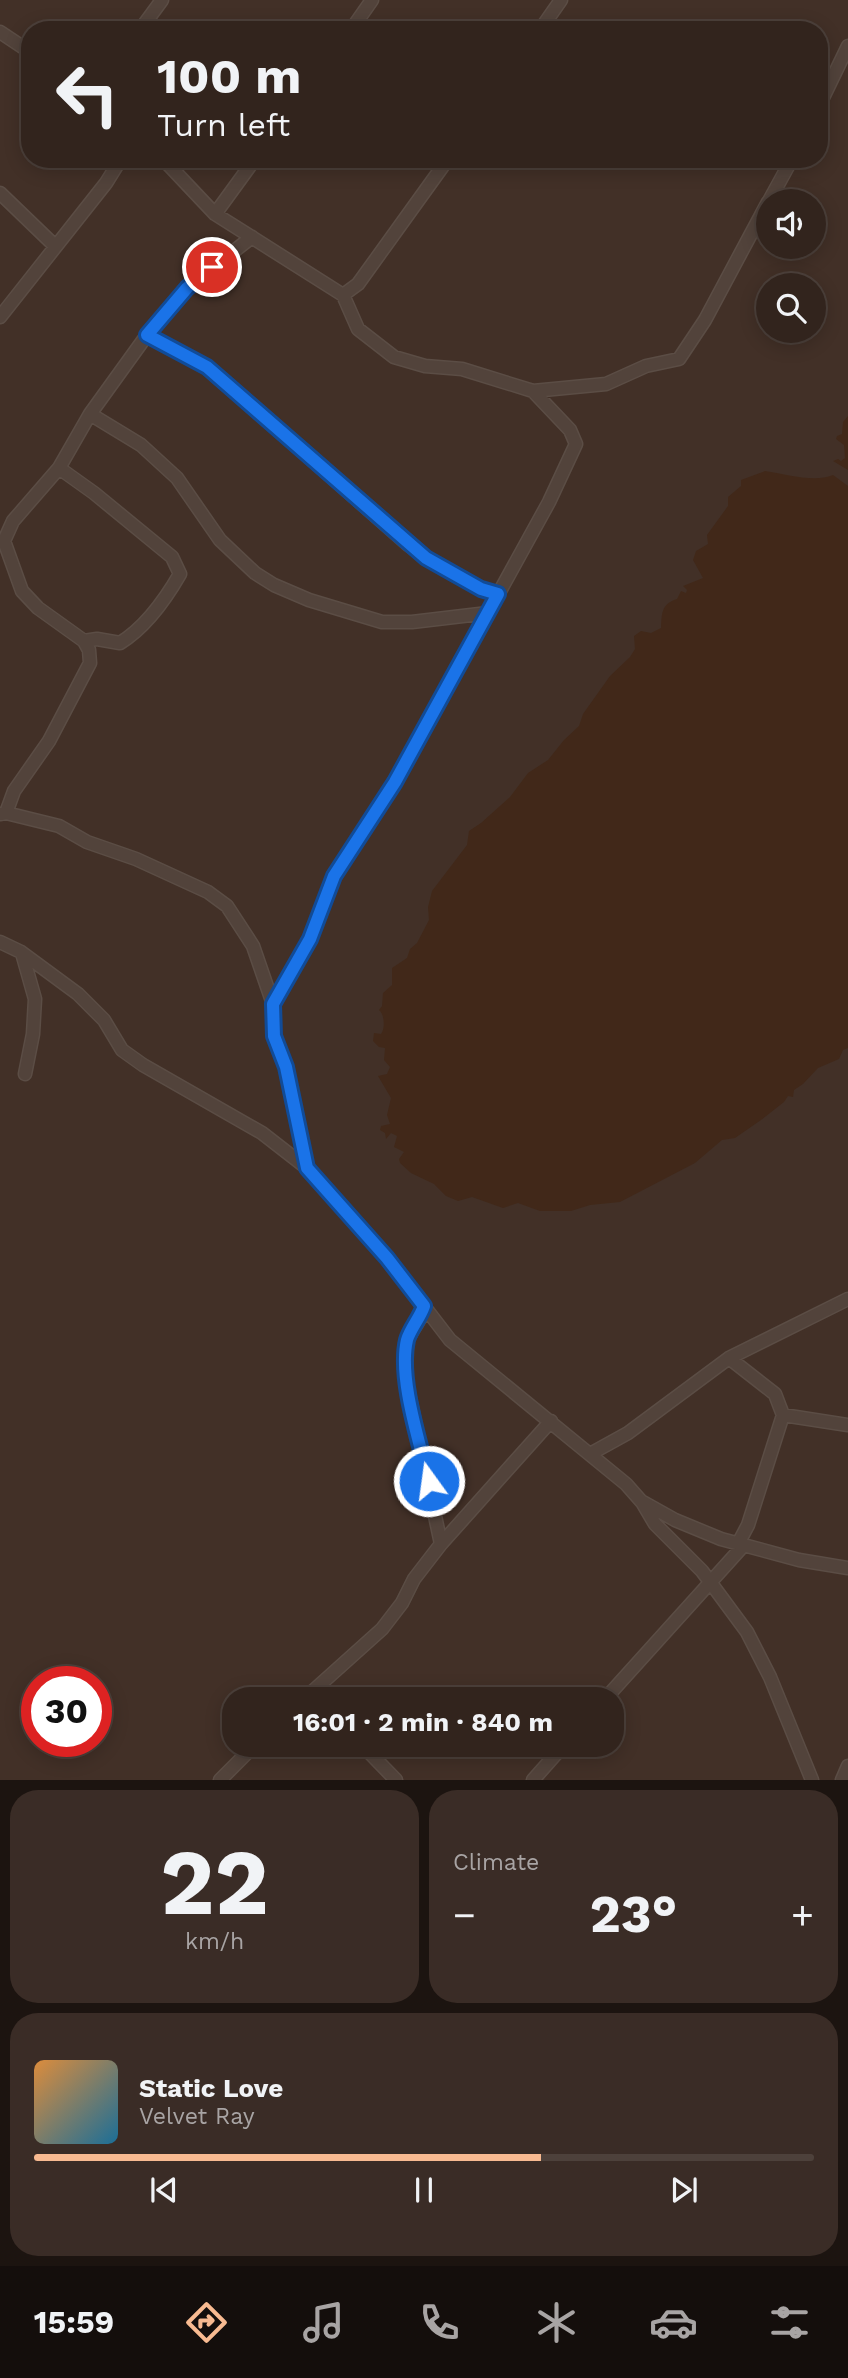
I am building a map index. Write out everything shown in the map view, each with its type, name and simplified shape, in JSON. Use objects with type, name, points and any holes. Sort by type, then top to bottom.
[{"type":"street","points":[[147,21],[162,0]]},
{"type":"street","points":[[357,21],[372,0]]},
{"type":"street","points":[[547,21],[561,0]]},
{"type":"street","points":[[0,32],[21,46]]},
{"type":"street","points":[[828,87],[848,46]]},
{"type":"street","points":[[0,317],[115,168]]},
{"type":"street","points":[[172,168],[215,214],[343,295],[358,329],[394,358],[425,366],[462,369],[533,391],[606,384],[646,366],[679,359],[705,320],[756,226]]},
{"type":"street","points":[[215,214],[248,168]]},
{"type":"street","points":[[343,295],[358,284],[441,168]]},
{"type":"street","points":[[776,189],[787,168]]},
{"type":"street","points":[[0,193],[55,246]]},
{"type":"street","points":[[251,237],[187,288],[147,335],[90,414],[59,468],[13,521],[2,540],[22,591],[38,608],[84,642],[89,650],[90,663],[49,741],[3,814],[59,826],[87,842],[136,859],[208,892],[227,906],[253,946],[273,1004],[274,1036],[286,1067],[307,1168]]},
{"type":"street","points":[[147,335],[207,367],[426,558],[481,589],[498,594]]},
{"type":"street","points":[[273,1004],[310,939],[334,876],[395,782],[549,502],[576,444],[570,430],[533,391]]},
{"type":"street","points":[[90,414],[141,445],[177,478],[220,540],[274,586],[309,600],[382,622],[412,622],[488,613]]},
{"type":"street","points":[[59,468],[172,557],[180,574],[154,613],[127,639],[120,643],[97,639],[84,642]]},
{"type":"street","points":[[0,942],[21,952],[78,994],[104,1020],[122,1049],[143,1065],[262,1133],[307,1168],[387,1258],[450,1340],[626,1484],[642,1501],[655,1524],[702,1571],[747,1632],[770,1677],[808,1777]]},
{"type":"street","points":[[21,952],[36,999],[33,1034],[24,1074]]},
{"type":"street","points":[[590,1454],[628,1433],[729,1358],[848,1298]]},
{"type":"street","points":[[424,1306],[421,1317],[407,1340],[406,1380],[441,1544]]},
{"type":"street","points":[[729,1358],[775,1394],[783,1415],[748,1525],[739,1542],[744,1545]]},
{"type":"street","points":[[783,1415],[848,1425]]},
{"type":"street","points":[[319,1687],[382,1629],[402,1603],[414,1579],[441,1544],[551,1421]]},
{"type":"street","points":[[642,1501],[721,1539],[799,1560],[848,1568]]},
{"type":"street","points":[[616,1687],[744,1545]]},
{"type":"street","points":[[220,1780],[243,1757]]},
{"type":"street","points":[[374,1757],[396,1780]]},
{"type":"street","points":[[533,1780],[553,1757]]},
{"type":"street","points":[[842,1780],[848,1766]]},
{"type":"shaded area","points":[[848,416],[848,470],[833,461],[845,458],[844,445],[836,439],[842,434],[843,422]]},
{"type":"shaded area","points":[[765,471],[809,478],[833,475],[848,486],[848,1048],[843,1050],[839,1059],[818,1068],[794,1090],[793,1097],[788,1096],[784,1102],[735,1138],[722,1140],[695,1163],[620,1202],[590,1205],[571,1211],[540,1211],[518,1203],[503,1208],[472,1197],[458,1201],[446,1196],[434,1184],[411,1173],[400,1163],[399,1159],[404,1152],[394,1147],[397,1136],[391,1133],[386,1139],[385,1133],[380,1130],[381,1126],[390,1124],[387,1115],[391,1098],[378,1076],[387,1074],[390,1067],[384,1060],[385,1048],[379,1047],[373,1041],[374,1033],[381,1034],[383,1029],[383,1018],[379,1010],[383,993],[392,985],[392,968],[407,958],[410,949],[417,943],[429,920],[428,907],[432,891],[467,845],[469,831],[510,797],[528,773],[548,760],[579,726],[583,714],[610,676],[635,649],[634,636],[641,631],[651,633],[661,628],[662,615],[667,604],[677,599],[681,591],[686,593],[687,590],[683,586],[703,578],[693,560],[696,551],[708,544],[707,535],[728,506],[728,497],[741,486],[741,480]]},
{"type":"route","points":[[212,267],[187,288],[147,335],[207,367],[407,544],[481,589],[498,594],[395,782],[334,876],[310,939],[273,1004],[274,1036],[286,1067],[307,1168],[387,1258],[424,1306],[421,1317],[407,1340],[406,1380],[429,1481]]}]
